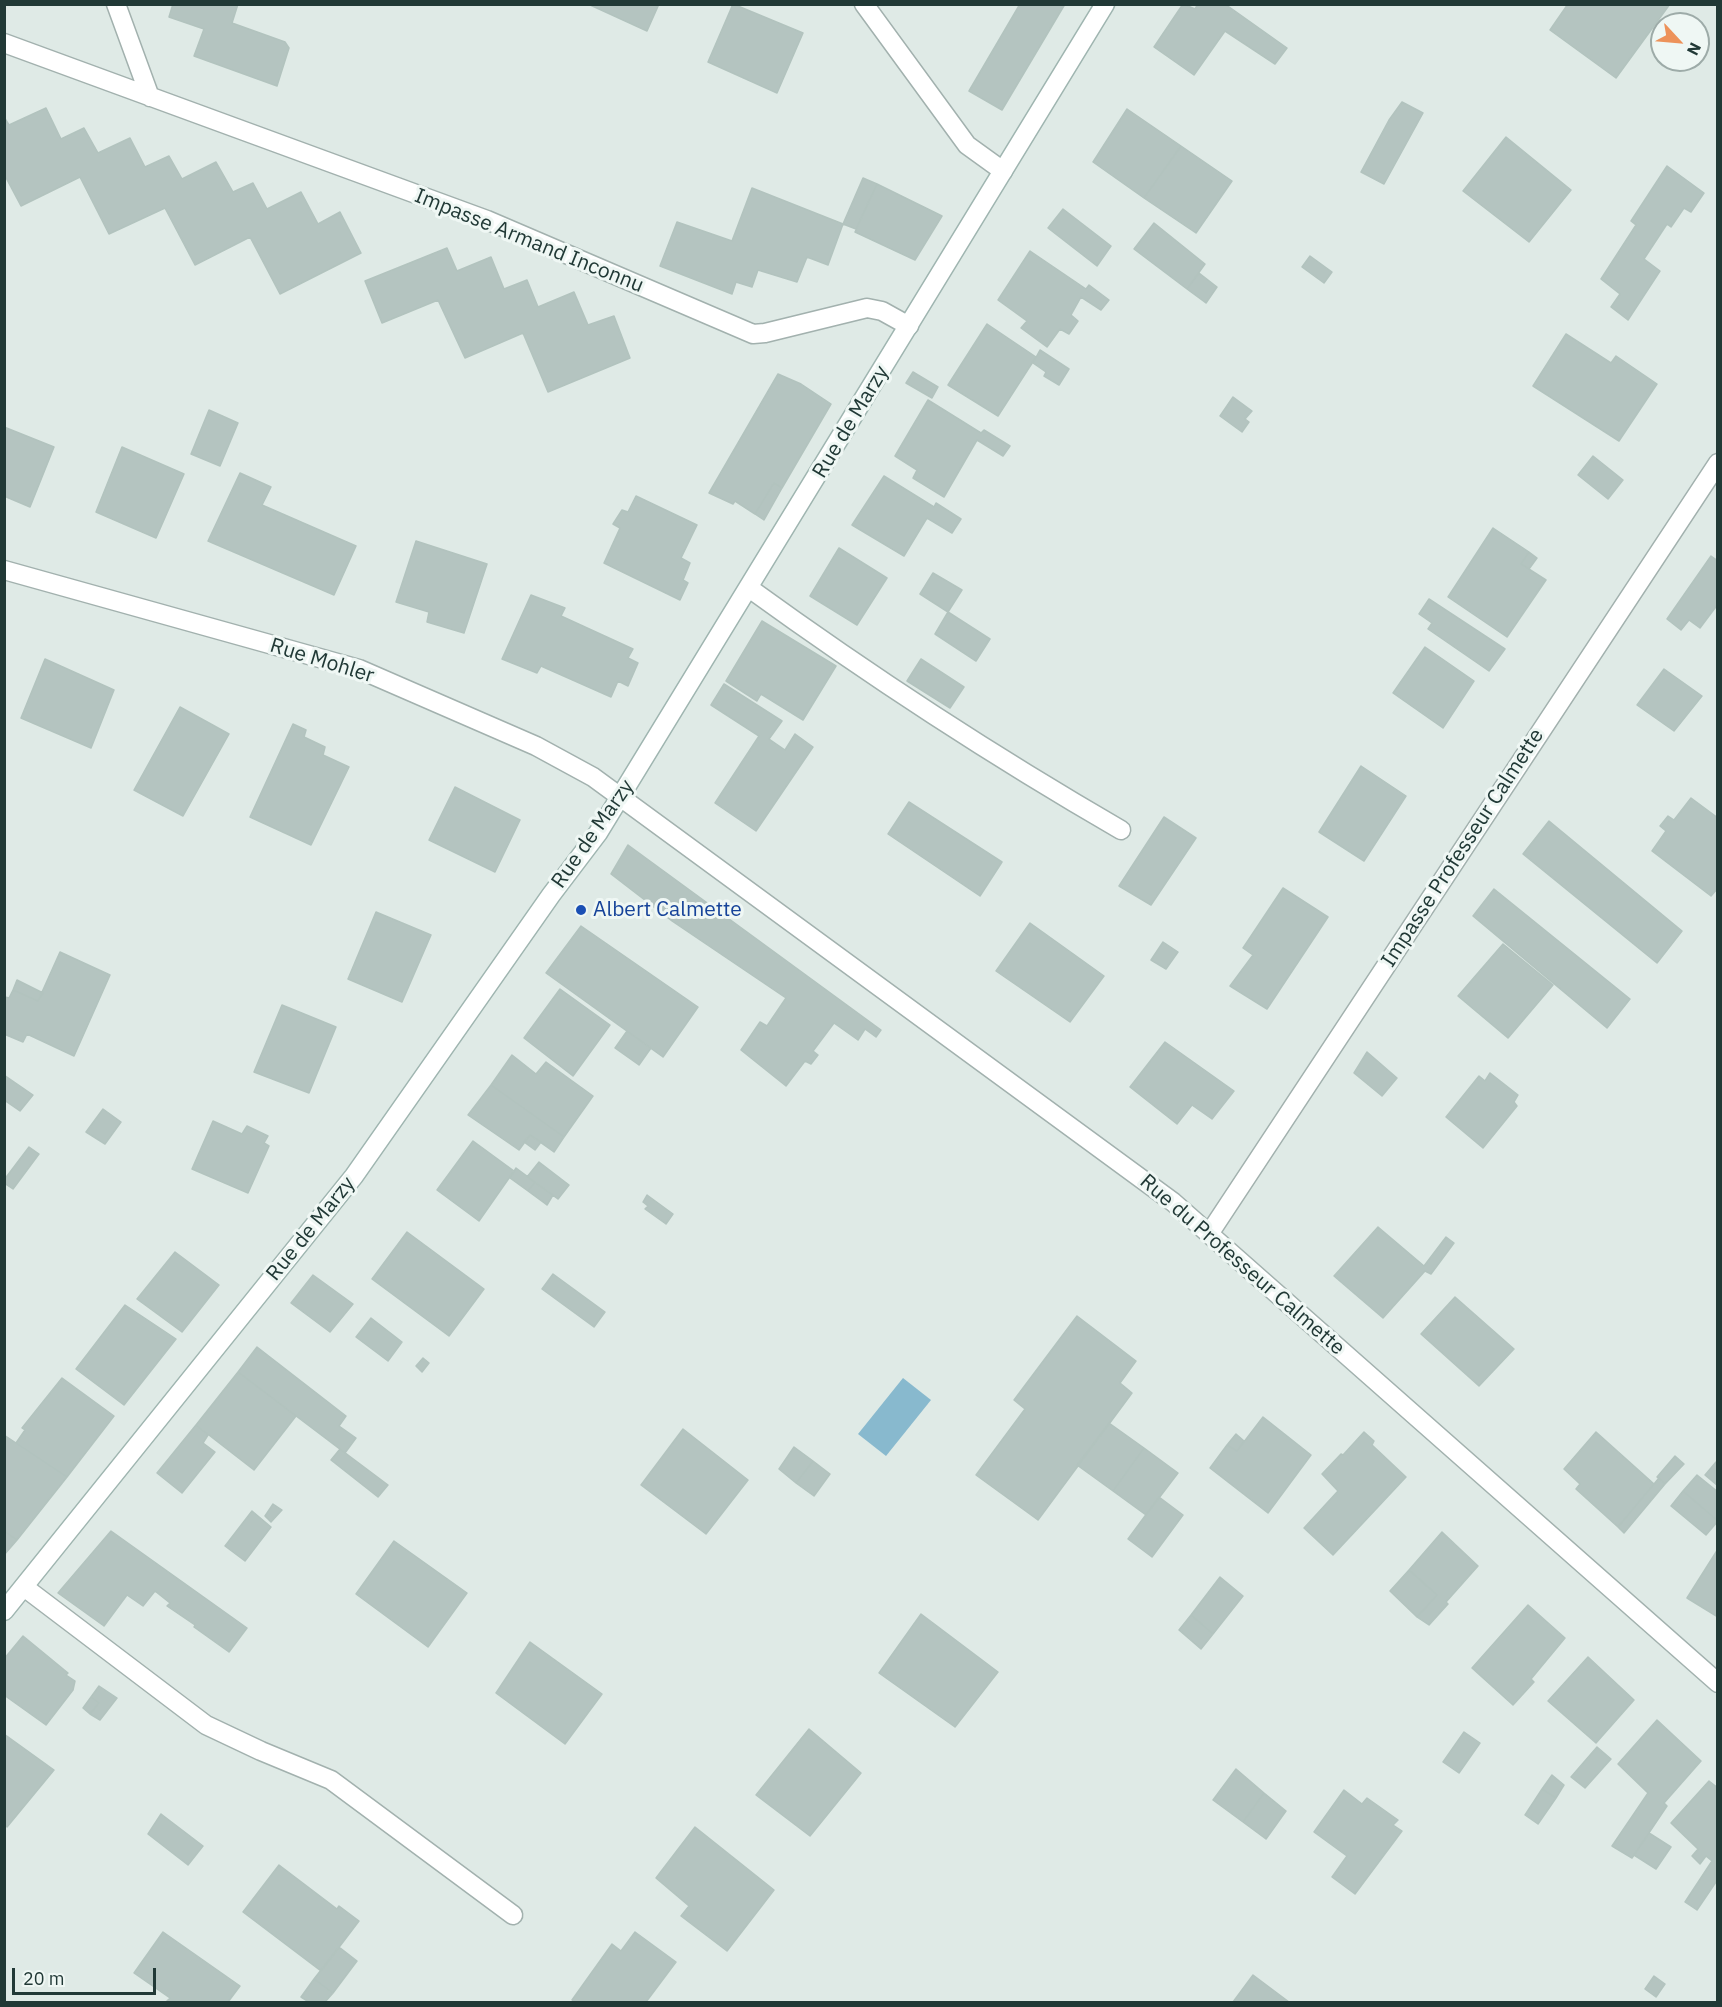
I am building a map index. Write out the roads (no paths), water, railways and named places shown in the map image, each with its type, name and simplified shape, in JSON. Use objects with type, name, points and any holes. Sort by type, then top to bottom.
[{"type":"street","points":[[116,4],[150,97]]},
{"type":"street","points":[[864,4],[967,145],[1003,171]]},
{"type":"street","name":"Rue de Marzy","points":[[4,1611],[354,1176],[551,895],[598,833],[1105,4]]},
{"type":"street","name":"Impasse Armand Inconnu","points":[[4,43],[487,220],[753,334],[867,308],[882,311],[909,326]]},
{"type":"street","name":"Impasse Professeur Calmette","points":[[1209,1234],[1718,463]]},
{"type":"street","name":"Rue Mohler","points":[[4,570],[359,669],[546,751],[593,777],[621,798]]},
{"type":"street","points":[[749,588],[834,649],[1057,793],[1121,830]]},
{"type":"street","name":"Rue du Professeur Calmette","points":[[621,798],[1164,1195],[1718,1683]]},
{"type":"street","points":[[24,1587],[206,1725],[331,1780],[513,1915]]},
{"type":"water","points":[[903,1378],[931,1400],[886,1456],[858,1434]]},
{"type":"place","name":"Albert Calmette","points":[[581,910]]}]
